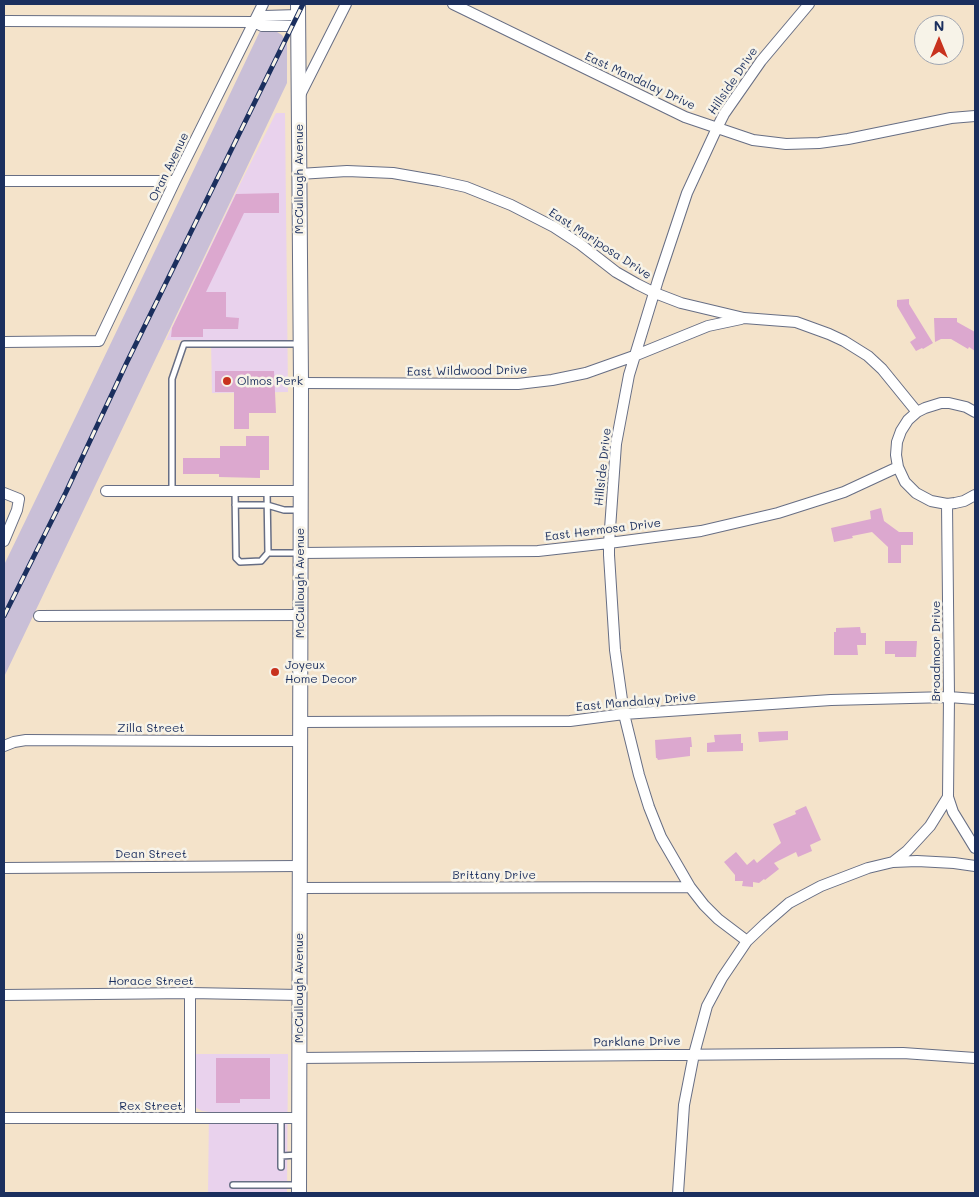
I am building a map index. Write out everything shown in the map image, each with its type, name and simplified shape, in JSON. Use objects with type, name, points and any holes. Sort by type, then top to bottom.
[{"type":"main road","name":"McCullough Avenue","points":[[298,15],[301,383],[299,1189]]},
{"type":"street","name":"Oran Avenue","points":[[4,342],[99,341],[175,181],[263,4]]},
{"type":"street","points":[[299,98],[346,4]]},
{"type":"street","name":"East Mandalay Drive","points":[[452,4],[685,117],[754,140],[786,144],[820,143],[951,118],[975,116]]},
{"type":"street","name":"Hillside Drive","points":[[748,941],[718,919],[690,887],[661,837],[649,807],[624,714],[614,650],[608,555],[616,444],[629,375],[687,193],[724,114],[761,61],[809,4]]},
{"type":"street","points":[[4,21],[254,22],[262,26],[298,15]]},
{"type":"street","name":"East Mariposa Drive","points":[[298,174],[347,171],[393,173],[439,180],[466,187],[511,205],[554,227],[580,244],[616,272],[655,293]]},
{"type":"street","points":[[4,181],[175,181]]},
{"type":"street","name":"East Wildwood Drive","points":[[655,293],[682,303],[744,318],[796,322],[829,334],[868,356],[882,369],[918,412]]},
{"type":"street","name":"East Wildwood Drive","points":[[301,383],[518,384],[552,380],[586,373],[708,326],[744,318]]},
{"type":"street","points":[[975,411],[958,404],[941,403],[918,412],[908,420],[901,431],[897,442],[896,454],[898,467],[905,482],[916,493],[930,501],[947,504],[964,501],[975,494]]},
{"type":"street","name":"East Hermosa Drive","points":[[300,553],[538,551],[702,531],[778,513],[844,492],[898,467]]},
{"type":"street","points":[[106,492],[300,490]]},
{"type":"street","points":[[4,493],[19,499],[17,510],[4,541]]},
{"type":"street","name":"Broadmoor Drive","points":[[947,504],[948,797],[953,812],[975,848]]},
{"type":"street","points":[[39,616],[300,615]]},
{"type":"street","name":"East Mandalay Drive","points":[[300,722],[570,721],[624,714],[831,700],[948,697],[975,699]]},
{"type":"street","name":"Zilla Street","points":[[4,746],[26,740],[299,741]]},
{"type":"street","points":[[893,862],[907,851],[930,826],[948,797]]},
{"type":"street","points":[[678,1193],[684,1105],[694,1054],[707,1006],[722,978],[748,941],[789,903],[821,886],[868,868],[893,862],[935,862],[975,866]]},
{"type":"street","name":"Dean Street","points":[[4,868],[299,866]]},
{"type":"street","name":"Brittany Drive","points":[[299,888],[690,887]]},
{"type":"street","points":[[190,993],[190,1118]]},
{"type":"street","name":"Horace Street","points":[[4,996],[190,993],[299,995]]},
{"type":"street","name":"Parklane Drive","points":[[298,1058],[904,1053],[975,1058]]},
{"type":"street","name":"Rex Street","points":[[4,1118],[298,1118]]},
{"type":"lane","points":[[172,491],[172,380],[184,344],[300,344]]},
{"type":"lane","points":[[235,490],[236,558],[240,562],[260,562],[268,553],[267,490]]},
{"type":"lane","points":[[235,505],[267,505],[284,510],[300,510]]},
{"type":"lane","points":[[268,553],[300,553]]},
{"type":"lane","points":[[280,1118],[281,1167]]},
{"type":"lane","points":[[281,1156],[298,1155]]},
{"type":"lane","points":[[233,1185],[299,1189]]},
{"type":"shaded area","points":[[261,29],[272,29],[282,35],[287,44],[287,83],[4,677],[4,565]]},
{"type":"shaded area","points":[[276,113],[285,113],[288,392],[212,393],[211,341],[166,340]]},
{"type":"shaded area","points":[[195,1054],[288,1054],[287,1193],[208,1193],[209,1112],[195,1107]]},
{"type":"building","points":[[279,193],[279,213],[244,213],[206,292],[226,292],[226,317],[239,318],[238,329],[203,329],[203,337],[171,337],[172,328],[236,194]]},
{"type":"building","points":[[909,299],[909,304],[933,343],[916,351],[910,342],[916,338],[897,306],[897,300]]},
{"type":"building","points":[[934,318],[957,318],[957,322],[975,332],[975,351],[951,339],[941,339],[935,342]]},
{"type":"building","points":[[215,371],[274,371],[276,413],[249,413],[249,429],[234,429],[234,392],[215,392]]},
{"type":"building","points":[[246,436],[269,436],[269,470],[260,470],[260,478],[219,477],[219,474],[183,474],[183,458],[220,458],[220,446],[246,446]]},
{"type":"building","points":[[881,508],[884,521],[899,532],[913,532],[913,545],[901,545],[901,563],[888,563],[888,547],[872,532],[834,542],[831,528],[871,519],[870,511]]},
{"type":"building","points":[[860,627],[861,633],[866,633],[866,645],[857,645],[858,655],[834,655],[834,632],[836,632],[836,628]]},
{"type":"building","points":[[885,641],[917,641],[916,657],[895,657],[895,654],[885,654]]},
{"type":"building","points":[[788,731],[788,740],[759,742],[758,732]]},
{"type":"building","points":[[741,734],[743,751],[707,752],[707,743],[715,742],[714,735]]},
{"type":"building","points":[[691,737],[692,747],[690,747],[690,756],[658,760],[656,758],[655,740]]},
{"type":"building","points":[[806,806],[821,840],[810,845],[812,851],[798,857],[796,852],[774,863],[779,869],[759,883],[753,882],[753,887],[742,886],[743,881],[735,881],[735,875],[724,862],[736,852],[747,865],[754,859],[757,863],[781,843],[773,824],[796,814],[795,811]]},
{"type":"building","points":[[216,1058],[270,1058],[270,1099],[240,1099],[240,1103],[216,1103]]},
{"type":"railway","points":[[4,616],[303,4]]},
{"type":"place","name":"Olmos Perk","points":[[227,381]]},
{"type":"place","name":"Joyeux Home Decor","points":[[275,672]]}]
